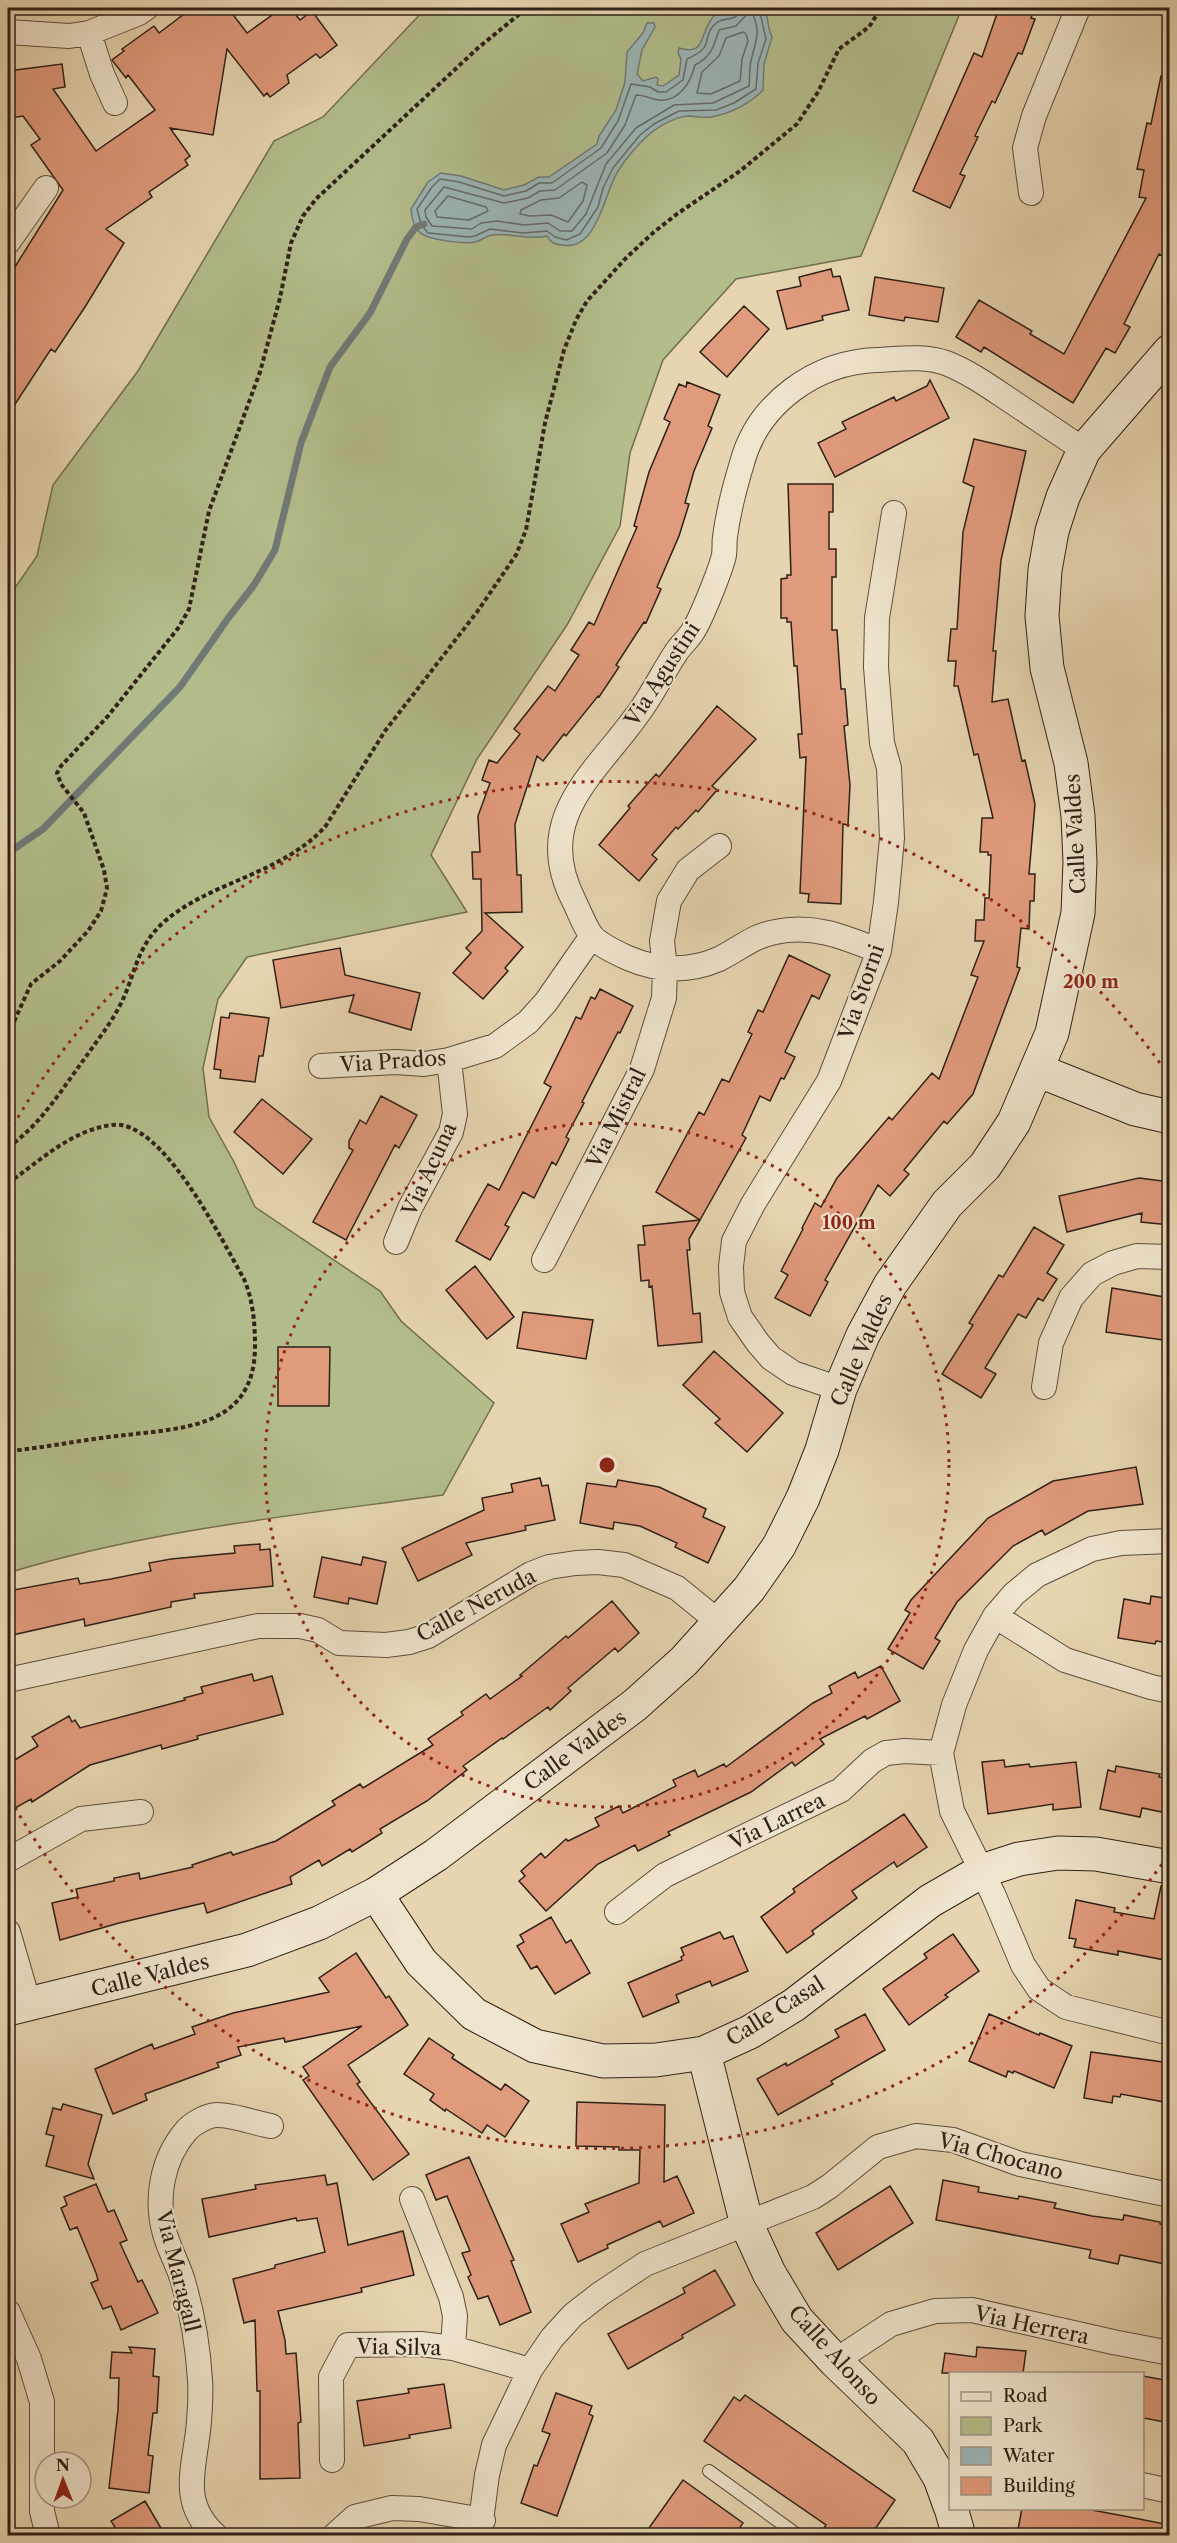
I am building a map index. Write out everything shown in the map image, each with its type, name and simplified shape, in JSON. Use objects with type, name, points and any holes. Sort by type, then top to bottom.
[{"type":"street","points":[[8,32],[69,36],[89,33],[146,8]]},
{"type":"street","points":[[1031,193],[1025,148],[1034,116],[1078,8]]},
{"type":"street","points":[[89,33],[102,74],[115,103]]},
{"type":"street","points":[[8,242],[46,188]]},
{"type":"street","name":"Calle Valdes","points":[[18,2006],[170,1971],[247,1950],[319,1923],[376,1894],[436,1855],[635,1706],[684,1661],[720,1623],[749,1589],[779,1546],[803,1498],[822,1450],[840,1389],[863,1335],[890,1285],[947,1204],[985,1166],[1014,1122],[1052,1034],[1078,913],[1080,862],[1078,816],[1071,763],[1047,668],[1042,616],[1045,570],[1052,531],[1063,497],[1084,450],[1170,351]]},
{"type":"street","name":"Via Agustini","points":[[879,951],[829,931],[777,931],[752,939],[720,958],[695,968],[665,969],[645,965],[618,953],[592,936],[567,888],[560,862],[559,836],[566,812],[579,788],[633,722],[679,649],[694,630],[724,555],[724,537],[742,461],[756,430],[773,405],[794,388],[828,369],[863,360],[910,358],[942,362],[971,375],[1084,450]]},
{"type":"street","name":"Via Storni","points":[[840,1389],[793,1373],[771,1358],[740,1317],[732,1292],[731,1266],[734,1241],[753,1204],[829,1081],[879,951],[892,838],[889,768],[882,743],[877,678],[877,618],[894,513]]},
{"type":"street","name":"Via Mistral","points":[[544,1260],[642,1069],[664,998],[665,969],[662,941],[669,901],[688,870],[719,846]]},
{"type":"street","name":"Via Prados","points":[[321,1066],[396,1062],[424,1064],[495,1046],[528,1022],[546,1002],[592,936]]},
{"type":"street","name":"Via Acuna","points":[[396,1242],[410,1208],[450,1131],[455,1114],[449,1059]]},
{"type":"street","points":[[1037,1070],[1136,1109],[1170,1117]]},
{"type":"street","points":[[1044,1387],[1051,1342],[1071,1298],[1092,1274],[1113,1263],[1137,1256],[1170,1257]]},
{"type":"street","points":[[1170,1541],[1121,1543],[1092,1549],[1064,1561],[1030,1581],[1014,1594],[996,1616],[976,1650],[954,1705],[941,1752],[952,1811],[982,1871],[1023,1965],[1039,1989],[1066,2007],[1170,2033]]},
{"type":"street","name":"Calle Neruda","points":[[8,1680],[258,1626],[279,1624],[318,1630],[339,1643],[386,1645],[409,1642],[428,1636],[531,1574],[549,1567],[576,1563],[598,1562],[624,1565],[677,1588],[720,1623]]},
{"type":"street","points":[[996,1616],[1065,1660],[1151,1687],[1170,1690]]},
{"type":"street","name":"Via Larrea","points":[[617,1912],[665,1875],[842,1790],[872,1761],[886,1754],[905,1751],[941,1752]]},
{"type":"street","points":[[8,1860],[81,1820],[141,1812]]},
{"type":"street","name":"Calle Casal","points":[[376,1894],[421,1962],[474,2014],[535,2046],[603,2061],[656,2061],[704,2053],[750,2032],[794,2005],[930,1901],[982,1871],[1019,1859],[1058,1853],[1096,1854],[1170,1868]]},
{"type":"street","points":[[8,1932],[18,2006]]},
{"type":"street","name":"Calle Alonso","points":[[704,2053],[747,2225],[769,2273],[797,2320],[835,2361],[918,2441],[948,2492]]},
{"type":"street","name":"Via Maragall","points":[[216,2535],[206,2526],[193,2502],[190,2469],[199,2422],[200,2381],[196,2338],[184,2284],[165,2234],[160,2205],[164,2174],[174,2145],[192,2125],[216,2114],[271,2126]]},
{"type":"street","name":"Via Chocano","points":[[481,2528],[487,2475],[494,2445],[530,2370],[552,2338],[573,2315],[645,2264],[813,2197],[878,2147],[916,2136],[953,2140],[1020,2164],[1170,2195]]},
{"type":"street","points":[[412,2199],[452,2297],[455,2316],[453,2348]]},
{"type":"street","name":"Via Herrera","points":[[835,2361],[891,2324],[935,2311],[972,2310],[1170,2353]]},
{"type":"street","points":[[8,2312],[29,2358],[42,2402],[42,2511],[48,2535]]},
{"type":"street","name":"Via Silva","points":[[332,2460],[331,2377],[348,2345],[421,2344],[453,2348],[530,2370]]},
{"type":"street","points":[[1144,2485],[1170,2491]]},
{"type":"street","points":[[334,2535],[355,2517],[392,2508],[419,2509],[481,2528]]},
{"type":"street","name":"Calle Alonso","points":[[952,2510],[958,2535]]},
{"type":"lane","points":[[709,2471],[799,2535]]},
{"type":"path","points":[[8,1035],[31,984],[60,961],[88,931],[101,911],[107,888],[106,878],[84,813],[65,789],[57,773],[108,716],[179,627],[189,609],[209,511],[258,378],[291,243],[303,216],[316,200],[478,48],[527,8]]},
{"type":"path","points":[[8,1147],[28,1132],[62,1090],[118,1010],[143,948],[164,921],[199,899],[283,859],[314,838],[325,826],[385,731],[477,612],[516,555],[523,540],[545,423],[564,350],[576,320],[587,301],[626,258],[654,232],[676,214],[740,171],[797,124],[818,92],[839,49],[869,27],[881,8]]},
{"type":"path","points":[[8,1183],[50,1151],[87,1132],[113,1124],[130,1126],[156,1144],[182,1176],[244,1279],[255,1324],[255,1354],[250,1382],[238,1401],[221,1415],[168,1430],[8,1451]]},
{"type":"green space","points":[[426,8],[962,8],[861,256],[736,279],[663,360],[630,453],[620,526],[567,625],[477,759],[431,855],[467,912],[247,957],[218,999],[203,1068],[209,1117],[255,1207],[380,1291],[401,1321],[494,1403],[443,1495],[223,1525],[115,1545],[8,1573],[8,598],[37,556],[53,485],[138,371],[274,141],[323,117]]},
{"type":"water","points":[[735,8],[764,8],[766,11],[772,37],[764,64],[763,90],[752,100],[732,111],[711,117],[688,116],[676,119],[648,135],[618,171],[592,230],[584,239],[574,245],[562,245],[553,243],[547,236],[533,238],[499,234],[465,243],[432,238],[417,230],[411,209],[428,182],[441,173],[461,176],[504,190],[524,185],[539,177],[549,177],[597,144],[599,136],[616,110],[625,82],[627,52],[643,33],[647,23],[654,23],[655,27],[642,50],[637,74],[643,81],[656,77],[657,85],[663,86],[679,75],[681,59],[678,53],[679,48],[688,50],[699,46],[706,28],[715,15],[730,14]]},
{"type":"building","points":[[192,8],[228,8],[247,33],[282,8],[290,8],[300,20],[312,11],[337,45],[320,58],[316,54],[287,75],[289,83],[270,97],[267,93],[264,96],[227,49],[213,135],[170,128],[190,156],[185,160],[188,165],[149,192],[152,197],[106,229],[124,243],[55,352],[51,349],[8,415],[8,278],[63,190],[31,145],[40,139],[23,116],[11,118],[8,100],[12,100],[8,71],[62,64],[65,87],[53,89],[96,151],[155,110],[128,75],[126,78],[112,60],[124,51],[122,49],[154,26],[159,33]]},
{"type":"building","points":[[999,8],[1035,8],[1031,18],[1035,19],[1022,54],[1018,53],[995,103],[992,101],[975,136],[978,137],[960,174],[965,176],[950,208],[913,191],[974,53],[982,57]]},
{"type":"building","points":[[1161,76],[1170,77],[1170,260],[1159,254],[1124,324],[1130,327],[1115,353],[1106,348],[1073,403],[984,347],[981,352],[956,337],[979,300],[1032,331],[1030,334],[1064,354],[1146,198],[1139,197],[1144,170],[1137,169],[1147,123],[1151,124]]},
{"type":"building","points":[[831,269],[833,277],[840,276],[849,310],[822,316],[823,320],[787,329],[777,291],[801,286],[799,277]]},
{"type":"building","points":[[875,277],[944,288],[938,322],[905,317],[904,321],[869,315]]},
{"type":"building","points":[[744,306],[769,329],[727,377],[700,352]]},
{"type":"building","points":[[930,380],[949,418],[835,477],[818,443],[846,429],[842,422],[894,397],[896,401],[927,386]]},
{"type":"building","points":[[687,382],[720,395],[708,426],[712,428],[694,471],[685,503],[689,504],[679,536],[657,587],[661,589],[646,623],[644,622],[616,665],[619,667],[599,697],[566,736],[564,734],[543,761],[537,756],[515,824],[517,875],[521,875],[522,912],[485,913],[523,947],[505,968],[508,971],[483,999],[453,973],[471,953],[466,948],[482,931],[481,879],[473,879],[472,852],[480,852],[478,816],[490,783],[482,780],[489,760],[497,763],[520,734],[514,729],[548,686],[555,691],[579,655],[571,650],[589,622],[594,625],[637,527],[634,526],[649,472],[670,422],[664,419],[679,384],[686,387]]},
{"type":"building","points":[[974,439],[1026,451],[1001,560],[993,651],[996,651],[992,702],[1008,699],[1022,761],[1025,760],[1035,804],[1029,874],[1035,874],[1034,901],[1030,901],[1029,929],[1021,928],[1017,967],[1020,968],[973,1094],[947,1124],[944,1121],[904,1170],[909,1174],[890,1196],[878,1185],[825,1280],[828,1282],[810,1316],[775,1298],[788,1275],[781,1271],[802,1228],[815,1203],[821,1207],[837,1178],[889,1117],[892,1120],[932,1073],[939,1079],[978,977],[971,975],[984,941],[975,941],[976,920],[984,920],[985,898],[989,898],[991,855],[988,855],[988,852],[980,852],[982,818],[993,818],[978,754],[974,755],[958,686],[954,686],[956,661],[948,661],[951,629],[957,629],[963,532],[974,487],[963,482]]},
{"type":"building","points":[[788,484],[833,484],[833,512],[829,512],[829,549],[836,549],[836,577],[832,577],[832,630],[837,630],[841,689],[845,689],[848,725],[844,726],[850,785],[848,825],[843,824],[841,904],[808,902],[809,894],[800,893],[806,757],[800,758],[798,734],[802,734],[791,622],[787,622],[787,618],[781,618],[781,579],[791,575]]},
{"type":"building","points":[[717,706],[756,739],[712,786],[717,790],[698,812],[696,810],[678,829],[676,827],[652,855],[657,859],[639,881],[599,845],[630,808],[628,806],[656,774],[659,777]]},
{"type":"building","points":[[340,948],[345,975],[420,993],[411,1030],[349,1012],[354,995],[281,1008],[273,960]]},
{"type":"building","points":[[789,955],[830,975],[819,999],[812,995],[785,1052],[795,1057],[784,1079],[781,1078],[770,1101],[760,1096],[742,1135],[746,1138],[700,1220],[656,1192],[699,1112],[704,1115],[722,1079],[729,1082],[752,1034],[748,1032],[758,1010],[763,1012]]},
{"type":"building","points":[[600,989],[633,1006],[582,1102],[584,1103],[566,1137],[569,1139],[556,1165],[552,1162],[534,1198],[523,1192],[505,1225],[509,1227],[490,1260],[456,1241],[488,1184],[499,1190],[551,1087],[544,1083],[576,1017],[581,1019],[591,997],[595,999]]},
{"type":"building","points":[[230,1013],[269,1018],[263,1056],[259,1056],[255,1082],[220,1078],[221,1070],[214,1069],[221,1017],[229,1018]]},
{"type":"building","points":[[381,1096],[417,1115],[399,1148],[395,1145],[346,1240],[313,1222],[353,1150],[349,1148],[349,1141],[360,1120],[366,1124]]},
{"type":"building","points":[[262,1099],[312,1139],[283,1174],[234,1132]]},
{"type":"building","points":[[1139,1178],[1170,1182],[1170,1225],[1141,1222],[1142,1213],[1067,1232],[1059,1196]]},
{"type":"building","points":[[700,1220],[689,1239],[690,1250],[687,1250],[693,1314],[700,1313],[702,1342],[658,1346],[652,1286],[649,1287],[649,1280],[641,1281],[638,1245],[645,1245],[643,1226]]},
{"type":"building","points":[[1034,1227],[1064,1245],[1047,1273],[1057,1279],[1043,1301],[1038,1298],[1026,1318],[1018,1314],[985,1368],[996,1374],[981,1398],[942,1374],[973,1325],[969,1323],[999,1275],[1003,1277]]},
{"type":"building","points":[[475,1266],[514,1317],[487,1339],[446,1290]]},
{"type":"building","points":[[1112,1288],[1170,1298],[1170,1341],[1106,1332]]},
{"type":"building","points":[[523,1312],[593,1320],[586,1359],[517,1348]]},
{"type":"building","points":[[278,1347],[330,1347],[329,1406],[278,1406]]},
{"type":"building","points":[[714,1351],[783,1413],[747,1452],[715,1423],[720,1419],[683,1385]]},
{"type":"building","points":[[1136,1467],[1143,1504],[1088,1511],[1045,1535],[1042,1530],[1013,1546],[957,1602],[935,1638],[940,1641],[923,1669],[888,1649],[910,1613],[905,1610],[911,1600],[988,1518],[1053,1481]]},
{"type":"building","points":[[540,1478],[542,1486],[548,1485],[555,1520],[525,1526],[526,1530],[466,1543],[472,1555],[418,1581],[402,1548],[484,1510],[482,1498],[513,1492],[511,1484]]},
{"type":"building","points":[[618,1480],[659,1487],[706,1509],[703,1517],[725,1527],[708,1563],[675,1547],[677,1543],[640,1526],[614,1522],[613,1529],[580,1523],[587,1483],[616,1487]]},
{"type":"building","points":[[260,1544],[260,1550],[270,1549],[273,1586],[194,1594],[195,1598],[171,1602],[171,1607],[85,1626],[84,1619],[8,1636],[8,1591],[78,1578],[80,1584],[111,1579],[151,1571],[149,1563],[235,1553],[234,1546]]},
{"type":"building","points":[[322,1557],[361,1565],[363,1557],[386,1562],[377,1604],[349,1598],[348,1604],[314,1597]]},
{"type":"building","points":[[1151,1596],[1170,1599],[1170,1643],[1156,1641],[1155,1644],[1118,1638],[1124,1599],[1150,1604]]},
{"type":"building","points":[[612,1601],[639,1633],[618,1652],[615,1648],[568,1688],[571,1691],[550,1710],[548,1707],[502,1738],[463,1766],[467,1770],[427,1801],[380,1829],[382,1833],[352,1852],[350,1849],[322,1866],[319,1860],[290,1877],[292,1884],[207,1913],[204,1903],[60,1940],[52,1903],[78,1897],[76,1889],[114,1881],[114,1878],[139,1873],[140,1879],[193,1867],[192,1865],[231,1852],[233,1855],[276,1841],[335,1805],[332,1801],[360,1784],[363,1788],[433,1745],[428,1739],[463,1715],[461,1712],[486,1694],[490,1699],[522,1676],[520,1675],[566,1636],[568,1638]]},
{"type":"building","points":[[881,1666],[900,1701],[867,1719],[865,1716],[820,1739],[824,1744],[795,1766],[792,1762],[751,1792],[668,1832],[670,1835],[638,1851],[635,1845],[598,1864],[546,1911],[519,1881],[525,1876],[521,1871],[541,1853],[545,1858],[566,1839],[568,1841],[599,1826],[595,1818],[619,1806],[623,1813],[676,1786],[673,1780],[695,1770],[698,1777],[724,1764],[726,1767],[813,1703],[832,1693],[829,1686],[855,1672],[858,1678]]},
{"type":"building","points":[[252,1674],[254,1681],[272,1676],[283,1714],[197,1736],[198,1739],[162,1749],[161,1745],[90,1765],[32,1802],[31,1799],[8,1812],[8,1764],[38,1746],[32,1737],[69,1716],[72,1722],[75,1720],[80,1728],[185,1700],[184,1698],[203,1693],[201,1687]]},
{"type":"building","points":[[1004,1760],[1005,1767],[1076,1762],[1081,1807],[1053,1810],[1053,1804],[988,1814],[982,1762]]},
{"type":"building","points":[[1116,1766],[1160,1774],[1159,1777],[1170,1779],[1170,1810],[1163,1808],[1162,1812],[1142,1808],[1140,1817],[1100,1809],[1108,1770],[1115,1772]]},
{"type":"building","points":[[904,1814],[927,1847],[897,1867],[894,1862],[852,1891],[857,1898],[812,1931],[814,1934],[787,1953],[761,1917],[795,1892],[793,1889]]},
{"type":"building","points":[[1161,1886],[1170,1886],[1170,1961],[1118,1951],[1118,1955],[1074,1947],[1076,1939],[1069,1938],[1076,1900],[1115,1908],[1114,1912],[1154,1919]]},
{"type":"building","points":[[551,1917],[566,1943],[571,1940],[590,1973],[555,1994],[537,1966],[531,1969],[517,1946],[524,1942],[520,1935]]},
{"type":"building","points":[[720,1932],[724,1939],[733,1936],[748,1971],[712,1986],[710,1981],[676,1995],[679,2002],[643,2017],[628,1983],[682,1960],[681,1957],[684,1955],[681,1948]]},
{"type":"building","points":[[953,1934],[979,1971],[909,2025],[883,1989],[927,1958],[924,1954]]},
{"type":"building","points":[[356,1953],[386,1998],[389,1996],[408,2025],[348,2065],[360,2082],[357,2084],[409,2154],[373,2180],[303,2080],[309,2076],[303,2067],[362,2026],[285,2042],[284,2038],[238,2047],[241,2055],[217,2063],[219,2067],[145,2094],[147,2100],[113,2114],[95,2069],[152,2044],[154,2049],[195,2034],[192,2027],[233,2013],[329,1992],[319,1978]]},
{"type":"building","points":[[865,2014],[885,2050],[831,2081],[833,2084],[778,2115],[757,2079],[786,2063],[787,2066],[839,2037],[835,2030]]},
{"type":"building","points":[[989,2014],[1072,2046],[1054,2088],[1014,2071],[1013,2073],[1008,2071],[1006,2077],[969,2061]]},
{"type":"building","points":[[429,2038],[454,2055],[452,2058],[501,2090],[505,2084],[529,2101],[505,2137],[487,2125],[482,2133],[446,2109],[445,2111],[430,2100],[434,2094],[404,2074]]},
{"type":"building","points":[[1091,2052],[1170,2063],[1170,2103],[1121,2094],[1120,2097],[1113,2096],[1112,2103],[1084,2098]]},
{"type":"building","points":[[577,2102],[665,2105],[664,2182],[677,2176],[694,2213],[663,2227],[660,2221],[607,2245],[608,2248],[578,2262],[561,2224],[589,2212],[585,2204],[639,2183],[640,2150],[576,2146]]},
{"type":"building","points":[[63,2104],[102,2115],[88,2164],[94,2179],[46,2166],[54,2136],[46,2134],[53,2108],[61,2110]]},
{"type":"building","points":[[469,2157],[514,2260],[511,2261],[531,2312],[500,2325],[488,2296],[478,2299],[468,2277],[471,2275],[462,2253],[470,2251],[447,2196],[436,2200],[426,2175]]},
{"type":"building","points":[[325,2175],[327,2185],[337,2183],[348,2245],[403,2231],[414,2275],[361,2288],[362,2292],[278,2311],[286,2354],[296,2353],[301,2422],[298,2423],[300,2478],[260,2479],[260,2391],[257,2391],[255,2320],[244,2323],[233,2279],[325,2252],[317,2218],[297,2221],[296,2218],[209,2237],[202,2199],[256,2189],[255,2185]]},
{"type":"building","points":[[943,2180],[979,2187],[978,2192],[1056,2203],[1054,2208],[1092,2216],[1123,2220],[1124,2215],[1160,2222],[1160,2224],[1170,2226],[1170,2265],[1120,2255],[1118,2264],[1089,2258],[1091,2250],[936,2220]]},
{"type":"building","points":[[96,2184],[108,2212],[114,2210],[127,2240],[120,2243],[138,2282],[142,2280],[158,2313],[121,2330],[111,2306],[103,2309],[91,2283],[98,2280],[96,2273],[77,2227],[70,2230],[61,2208],[67,2205],[64,2197]]},
{"type":"building","points":[[890,2186],[913,2223],[838,2270],[816,2233]]},
{"type":"building","points":[[715,2270],[735,2305],[628,2369],[608,2334],[685,2293],[683,2288]]},
{"type":"building","points":[[129,2347],[155,2349],[153,2376],[159,2377],[157,2413],[153,2413],[148,2455],[153,2456],[149,2493],[109,2488],[118,2410],[119,2378],[110,2378],[112,2352],[132,2353]]},
{"type":"building","points":[[977,2347],[1026,2351],[1023,2372],[942,2373],[945,2353],[976,2357]]},
{"type":"building","points":[[1144,2376],[1170,2381],[1170,2423],[1144,2418]]},
{"type":"building","points":[[444,2384],[451,2428],[364,2446],[357,2401],[409,2393],[408,2389]]},
{"type":"building","points":[[556,2393],[592,2406],[589,2414],[593,2416],[557,2516],[521,2503],[534,2465],[537,2466],[550,2434],[542,2431]]},
{"type":"building","points":[[745,2395],[895,2500],[871,2535],[835,2535],[824,2528],[826,2525],[704,2441],[734,2397],[740,2401]]},
{"type":"building","points":[[683,2480],[743,2523],[735,2535],[644,2535]]},
{"type":"building","points":[[145,2501],[165,2535],[120,2535],[111,2521]]},
{"type":"building","points":[[1022,2510],[1091,2510],[1170,2525],[1170,2535],[1017,2535]]},
{"type":"waterway","points":[[8,853],[43,829],[180,687],[254,585],[275,550],[301,443],[330,367],[370,313],[407,239],[416,227],[424,224]]}]
